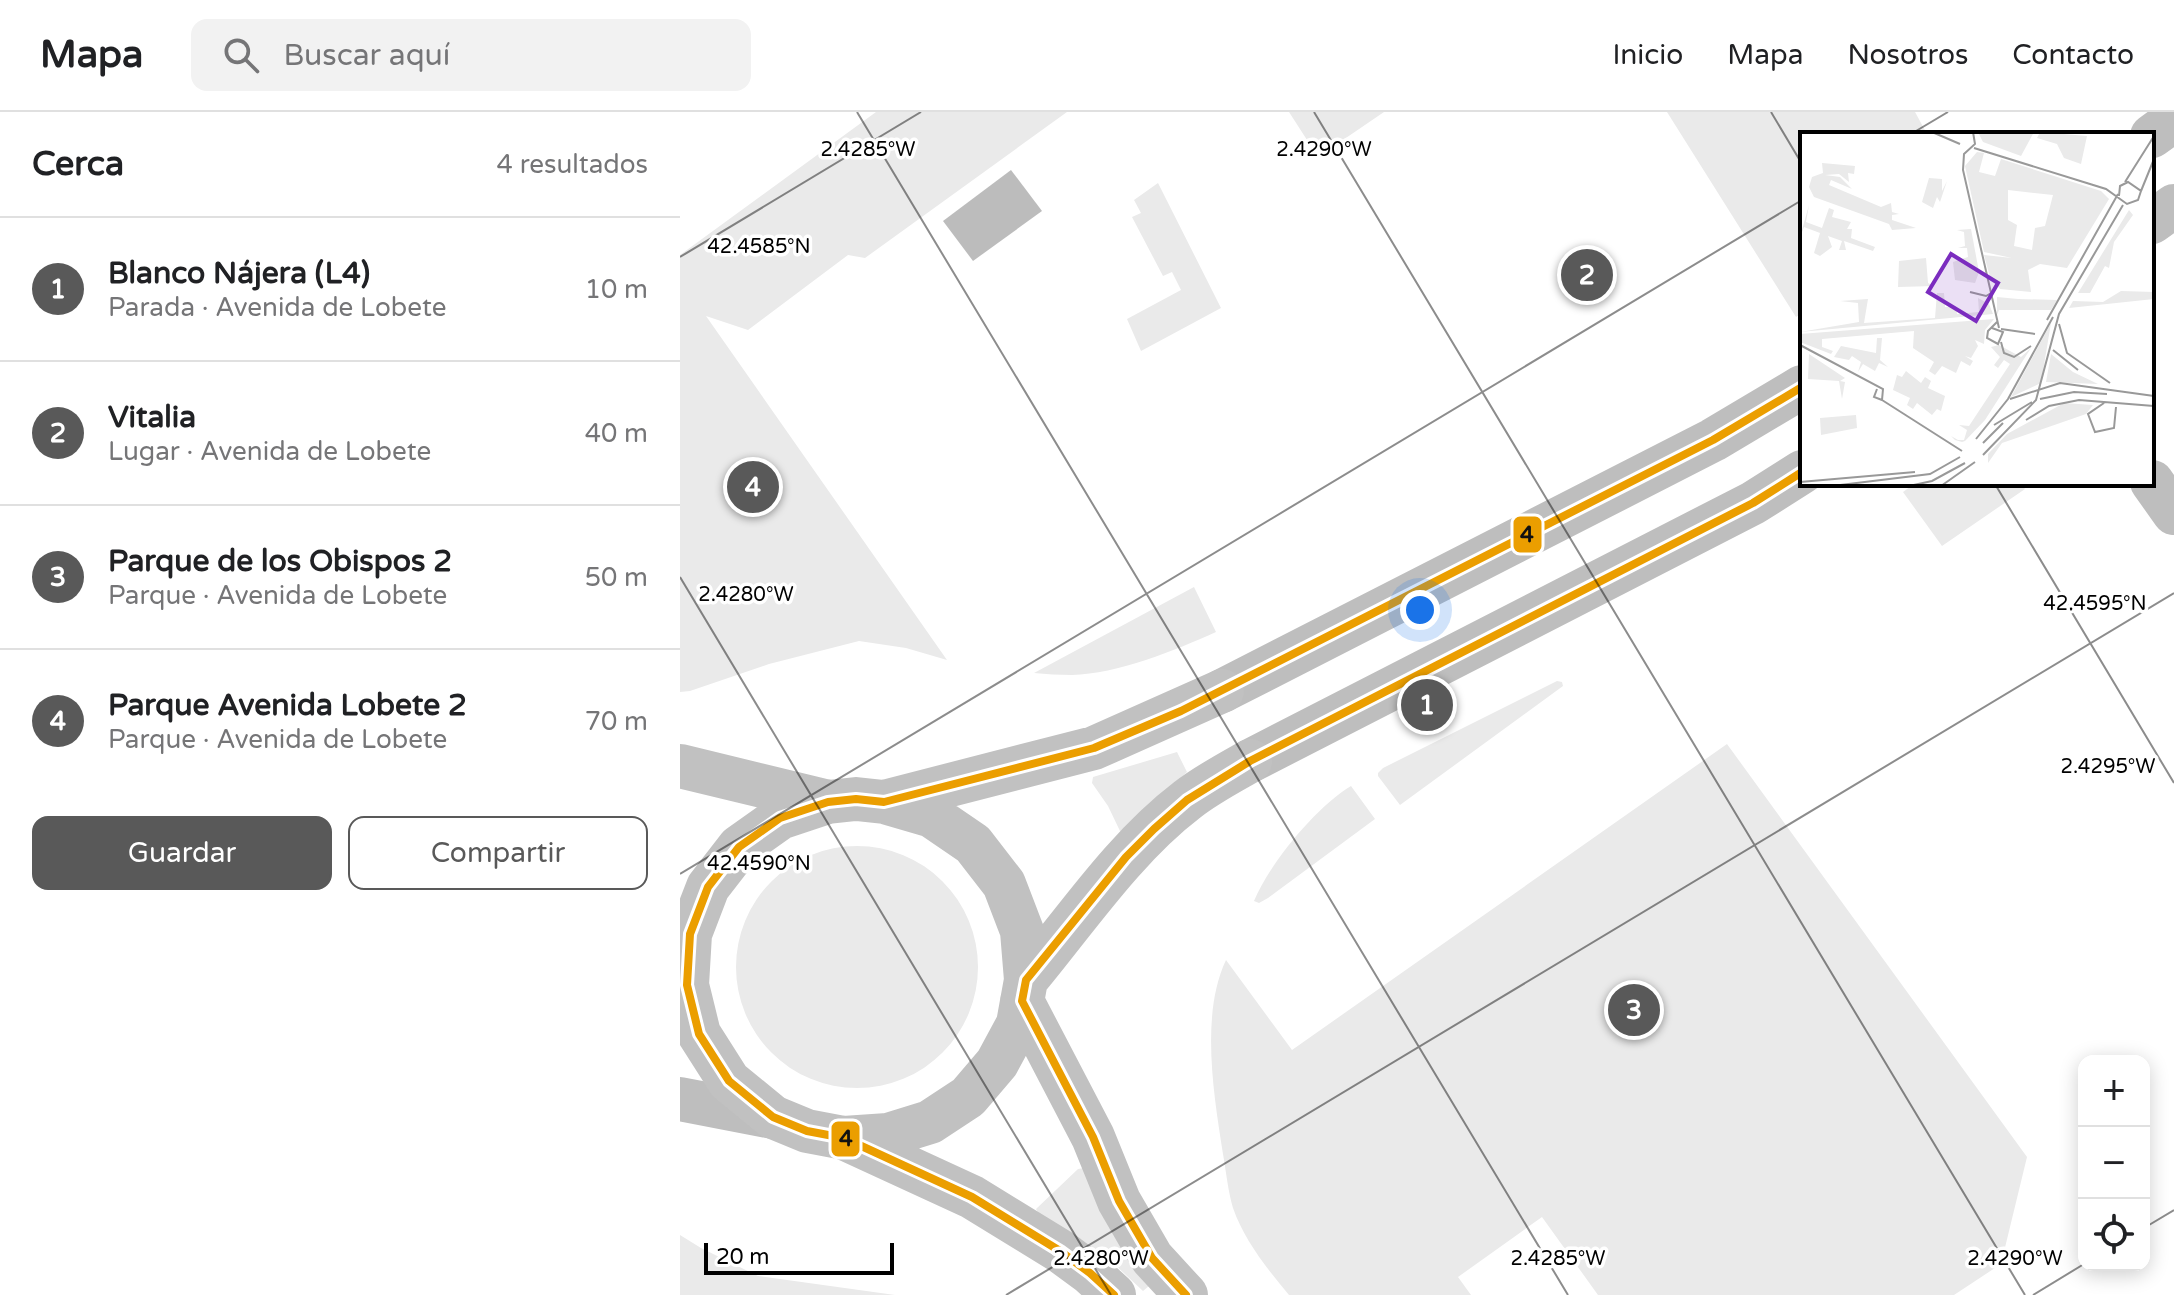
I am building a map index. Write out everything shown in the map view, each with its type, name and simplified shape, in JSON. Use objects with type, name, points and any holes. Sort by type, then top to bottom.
[{"type":"main road","points":[[884,802],[1094,748],[1222,691]]},
{"type":"main road","points":[[1024,991],[1126,857],[1187,800],[1250,761]]},
{"type":"main road","points":[[680,766],[828,802]]},
{"type":"main road","points":[[844,1138],[888,1135],[930,1122],[968,1097],[997,1063],[1018,1024],[1024,991],[1022,931],[1004,884],[973,844],[932,816],[884,802],[856,799],[828,802],[780,818],[739,847],[694,897],[687,985],[690,1019],[729,1081],[773,1117],[807,1131],[844,1138],[972,1197],[1060,1251],[1114,1295]]},
{"type":"main road","points":[[1024,991],[1093,1137],[1119,1201],[1152,1258],[1186,1295]]},
{"type":"street","points":[[2154,135],[2174,120]]},
{"type":"street","points":[[2154,221],[2174,206]]},
{"type":"street","points":[[1222,691],[1713,440],[1800,388]]},
{"type":"street","points":[[1250,761],[1753,503],[1800,473]]},
{"type":"street","points":[[2154,485],[2174,513]]},
{"type":"street","points":[[680,1099],[773,1117]]},
{"type":"shaded area","points":[[876,112],[1067,112],[865,258],[848,255],[748,330],[706,316],[947,660],[906,648],[859,641],[769,664],[680,692],[680,255]]},
{"type":"shaded area","points":[[1289,112],[1384,112],[1318,157]]},
{"type":"shaded area","points":[[1667,112],[1915,112],[1926,132],[1800,132],[1800,314],[1796,317]]},
{"type":"shaded area","points":[[1011,170],[1042,211],[973,261],[943,221]]},
{"type":"shaded area","points":[[1158,183],[1221,308],[1141,351],[1127,319],[1181,290],[1172,272],[1163,276],[1132,217],[1141,213],[1134,200]]},
{"type":"shaded area","points":[[1911,486],[2023,486],[2025,489],[1942,546],[1903,492]]},
{"type":"shaded area","points":[[1194,587],[1216,632],[1127,666],[1089,674],[1034,673]]},
{"type":"shaded area","points":[[1557,681],[1562,682],[1563,686],[1400,805],[1378,776],[1383,768]]},
{"type":"shaded area","points":[[1727,744],[2027,1157],[2001,1264],[1954,1295],[1598,1295],[1542,1217],[1458,1277],[1471,1295],[1289,1295],[1243,1232],[1228,1188],[1211,1056],[1213,1005],[1226,960],[1292,1050]]},
{"type":"shaded area","points":[[1177,752],[1187,772],[1125,832],[1120,831],[1092,783],[1093,777]]},
{"type":"shaded area","points":[[1351,786],[1375,819],[1268,898],[1259,903],[1254,901],[1271,870],[1295,838],[1323,808]]},
{"type":"shaded area","points":[[857,846],[881,848],[903,855],[943,881],[969,921],[976,943],[976,991],[969,1013],[943,1053],[903,1079],[881,1086],[857,1088],[833,1086],[811,1079],[771,1053],[745,1013],[738,991],[736,967],[738,943],[745,921],[771,881],[811,855],[833,848]]},
{"type":"shaded area","points":[[1084,1168],[1155,1281],[1143,1291],[1111,1261],[1036,1209],[1078,1169]]},
{"type":"shaded area","points":[[680,1235],[758,1276],[895,1295],[680,1295]]},
{"type":"transit line","name":"4","points":[[1114,1295],[1060,1251],[972,1197],[844,1138],[807,1131],[773,1117],[729,1081],[699,1034],[687,985],[690,934],[708,887],[739,847],[780,818],[828,802],[856,799],[884,802],[1094,748],[1181,711],[1713,440],[1800,388]]},
{"type":"transit line","name":"4","points":[[1186,1295],[1152,1258],[1119,1201],[1093,1137],[1022,1001],[1026,980],[1126,857],[1187,800],[1250,761],[1753,503],[1800,473]]},
{"type":"place","name":"Vitalia","points":[[1587,275]]},
{"type":"place","name":"Parque Avenida Lobete 2","points":[[753,487]]},
{"type":"place","name":"Blanco Nájera (L4)","points":[[1427,705]]},
{"type":"place","name":"Parque de los Obispos 2","points":[[1634,1010]]}]
